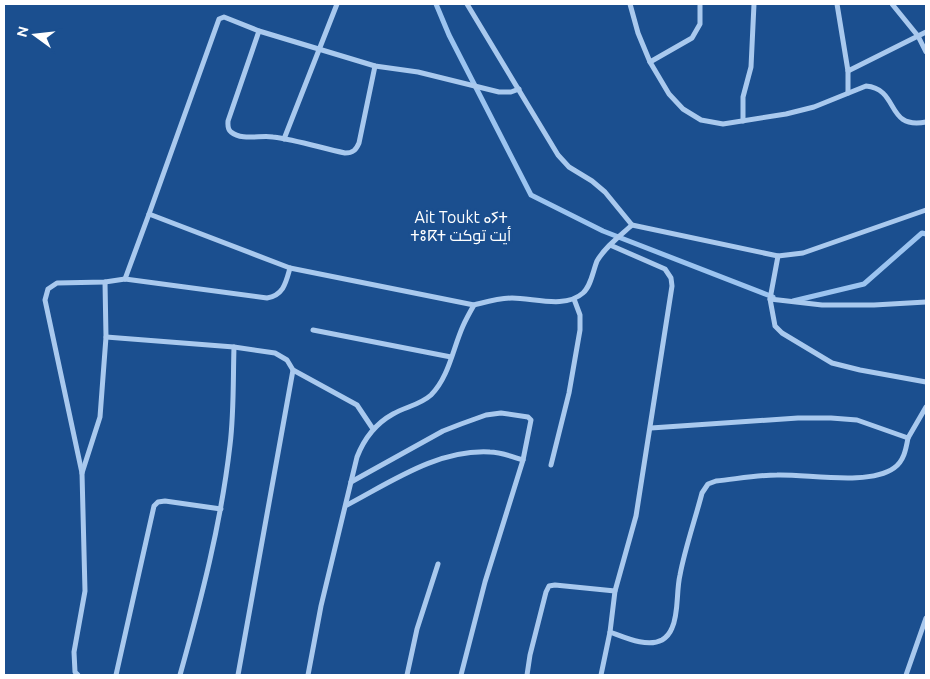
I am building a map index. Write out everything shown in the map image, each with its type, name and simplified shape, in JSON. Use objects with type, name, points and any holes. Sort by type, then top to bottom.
[{"type":"street","points":[[284,139],[337,4]]},
{"type":"street","points":[[467,4],[558,155],[569,167],[592,181],[605,192],[632,225],[778,256],[803,253],[926,210]]},
{"type":"street","points":[[630,4],[638,33],[650,62],[670,94],[683,109],[701,120],[723,124],[786,114],[814,107],[866,86],[875,87],[884,92],[898,116],[908,123],[926,122]]},
{"type":"street","points":[[650,62],[692,38],[700,24],[700,4]]},
{"type":"street","points":[[743,120],[743,97],[751,67],[754,4]]},
{"type":"street","points":[[837,4],[848,71],[848,93]]},
{"type":"street","points":[[892,4],[918,36],[926,52]]},
{"type":"street","points":[[124,279],[219,19],[229,18],[319,50],[375,66],[418,72],[500,92],[511,92],[519,89]]},
{"type":"street","points":[[259,30],[228,121],[228,127],[231,132],[250,138],[266,136],[345,154],[351,153],[356,149],[375,66]]},
{"type":"street","points":[[848,71],[926,32]]},
{"type":"street","points":[[149,214],[290,268],[474,305],[510,298],[562,302],[574,299],[585,292],[598,260],[610,245],[632,225]]},
{"type":"street","points":[[601,675],[610,632],[615,591],[636,516],[672,286],[671,278],[665,269],[610,245]]},
{"type":"street","points":[[778,256],[770,299],[775,326],[782,333],[832,363],[926,382]]},
{"type":"street","points":[[78,675],[75,672],[74,652],[86,590],[82,473],[45,300],[48,289],[58,283],[105,282],[124,279],[267,298],[281,292],[285,286],[290,268]]},
{"type":"street","points":[[82,473],[100,417],[106,338],[105,282]]},
{"type":"street","points":[[551,465],[569,393],[580,330],[580,315],[574,299]]},
{"type":"street","points":[[770,299],[822,305],[926,302]]},
{"type":"street","points":[[308,675],[321,606],[347,505],[357,457],[363,441],[374,429],[393,414],[413,406],[430,396],[442,380],[463,324],[474,305]]},
{"type":"street","points":[[313,330],[451,357]]},
{"type":"street","points":[[106,338],[234,347],[275,353],[288,360],[293,370],[357,405],[374,429]]},
{"type":"street","points":[[180,675],[202,597],[221,509],[231,444],[234,347]]},
{"type":"street","points":[[238,675],[293,370]]},
{"type":"street","points":[[610,632],[638,641],[660,641],[667,637],[675,617],[680,573],[702,493],[708,484],[716,481],[776,475],[845,478],[873,477],[894,468],[906,452],[908,438],[926,407]]},
{"type":"street","points":[[351,482],[444,431],[486,415],[501,414],[528,417],[531,420],[523,460],[485,582],[461,675]]},
{"type":"street","points":[[651,428],[798,418],[831,418],[856,420],[908,438]]},
{"type":"street","points":[[347,505],[424,465],[446,456],[470,452],[492,452],[523,460]]},
{"type":"street","points":[[116,675],[154,506],[158,502],[165,501],[221,509]]},
{"type":"street","points":[[407,675],[417,629],[438,564]]},
{"type":"street","points":[[526,675],[546,592],[550,586],[615,591]]},
{"type":"street","points":[[906,675],[926,618]]},
{"type":"waterway","points":[[436,4],[449,35],[531,195],[603,231],[773,297]]},
{"type":"waterway","points":[[793,301],[864,284],[922,233],[926,234]]},
{"type":"district","name":"Ait Toukt ⴰⵢⵜ ⵜⵓⴽⵜ أيت توكت","points":[[461,226]]}]
